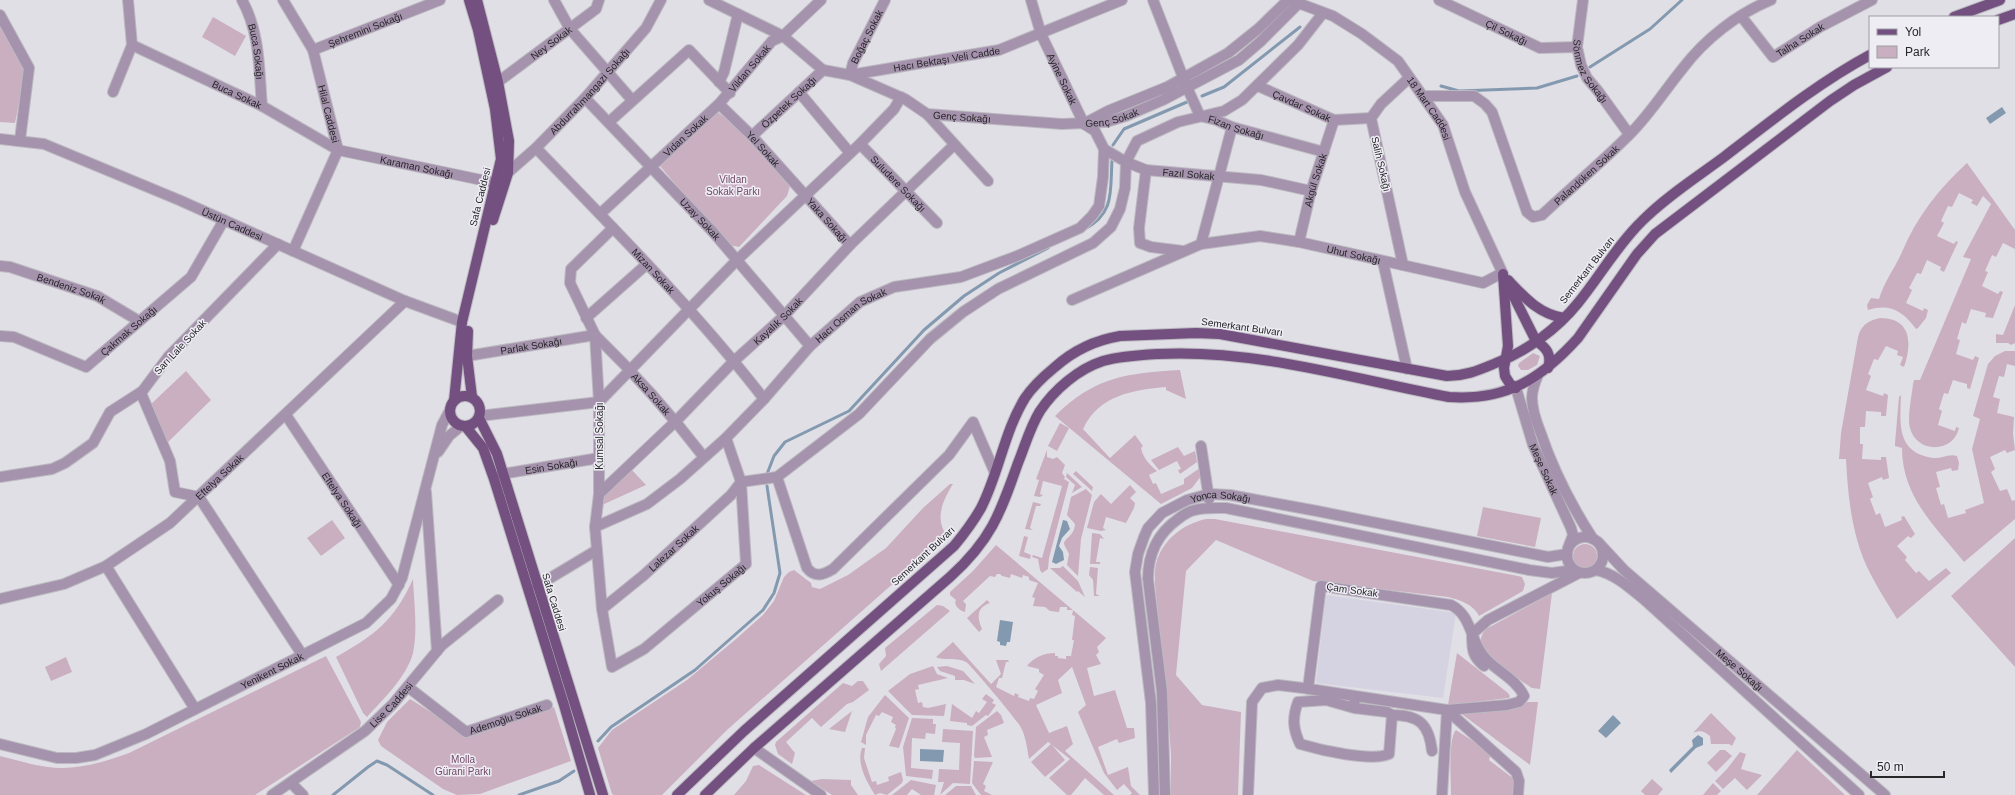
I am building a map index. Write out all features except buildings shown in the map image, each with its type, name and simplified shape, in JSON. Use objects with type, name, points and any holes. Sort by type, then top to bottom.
[{"type":"main road","name":"Safa Caddesi","points":[[452,405],[462,322],[501,159],[495,109],[478,30],[469,0]]},
{"type":"main road","name":"Safa Caddesi","points":[[472,397],[467,356],[468,322],[490,234],[508,173],[509,140],[498,82],[477,0]]},
{"type":"main road","points":[[1957,16],[2000,0]]},
{"type":"main road","points":[[1999,20],[2015,14]]},
{"type":"main road","name":"Semerkant Bulvarı","points":[[677,795],[744,731],[954,546],[974,521],[981,508],[1016,415],[1035,385],[1061,361],[1076,352],[1108,338],[1157,334],[1208,333],[1243,338],[1447,376],[1472,374],[1507,359],[1536,341],[1564,318],[1584,295],[1620,245],[1643,219],[1771,122],[1843,70],[1869,56]]},
{"type":"main road","points":[[705,795],[754,748],[950,577],[978,550],[997,520],[1028,437],[1040,412],[1052,396],[1068,380],[1090,366],[1101,361],[1131,356],[1206,354],[1266,361],[1449,397],[1475,398],[1516,388],[1548,368],[1578,338],[1637,254],[1655,234],[1830,101],[1854,85],[1885,68]]},
{"type":"main road","points":[[1502,274],[1540,310],[1548,315],[1564,318]]},
{"type":"main road","points":[[1502,274],[1536,341],[1546,347],[1550,358],[1548,368]]},
{"type":"main road","points":[[1502,274],[1508,346],[1507,359],[1504,368],[1505,376],[1510,384],[1516,388]]},
{"type":"main road","points":[[463,396],[472,397],[478,407],[479,417],[472,425],[463,426],[452,421],[452,405],[463,396]]},
{"type":"main road","name":"Safa Caddesi","points":[[479,417],[497,454],[603,795]]},
{"type":"main road","name":"Safa Caddesi","points":[[463,426],[483,448],[494,479],[564,705],[590,795]]},
{"type":"street","points":[[113,92],[132,45],[128,0]]},
{"type":"street","name":"Buca Sokağı","points":[[242,0],[251,19],[256,36],[262,106]]},
{"type":"street","name":"Hilal Caddesi","points":[[283,0],[313,50],[338,150],[292,251]]},
{"type":"street","name":"Şehremini Sokağı","points":[[313,50],[440,0]]},
{"type":"street","points":[[554,0],[570,29],[632,100]]},
{"type":"street","name":"Ney Sokak","points":[[498,82],[596,9],[599,0]]},
{"type":"street","name":"Abdurrahmangazi Sokağı","points":[[496,183],[536,148],[585,98],[606,72],[646,28],[661,0]]},
{"type":"street","points":[[709,0],[783,36],[823,70]]},
{"type":"street","name":"Vildan Sokak","points":[[719,104],[730,93],[772,41],[783,36],[821,0]]},
{"type":"street","name":"Boğaç Sokak","points":[[850,75],[853,63],[885,0]]},
{"type":"street","name":"Ayine Sokak","points":[[1031,0],[1041,34],[1084,124]]},
{"type":"street","name":"Hacı Bektaşı Veli Cadde","points":[[850,75],[999,50],[1122,0]]},
{"type":"street","name":"Fizan Sokağı","points":[[1153,0],[1187,88],[1200,116],[1216,120],[1232,127],[1324,152]]},
{"type":"street","name":"Çil Sokağı","points":[[1439,0],[1540,48],[1578,47]]},
{"type":"street","name":"Sönmez Sokağı","points":[[1583,0],[1578,47],[1581,65],[1587,78],[1630,134]]},
{"type":"street","name":"Palandöken Sokak","points":[[1423,96],[1474,96],[1485,104],[1492,112],[1527,212],[1534,217],[1542,215],[1630,134],[1655,106],[1683,67],[1707,40],[1741,16],[1771,0]]},
{"type":"street","name":"Talha Sokak","points":[[1741,16],[1773,57],[1820,27],[1872,0]]},
{"type":"street","name":"Genç Sokak","points":[[1084,124],[1108,111],[1150,95],[1238,47],[1292,1]]},
{"type":"street","name":"Genç Sokak","points":[[1084,124],[1106,122],[1126,116],[1187,88],[1239,60],[1260,42],[1292,1]]},
{"type":"street","name":"18 Mart Caddesi","points":[[1292,1],[1333,16],[1362,34],[1398,61],[1443,125],[1465,192],[1502,274]]},
{"type":"street","points":[[741,482],[776,477],[859,414],[930,339],[963,312],[998,289],[1093,243],[1102,236],[1111,227],[1120,209],[1125,188],[1126,162],[1137,141],[1172,124],[1224,111],[1242,100],[1258,86],[1298,45],[1323,13]]},
{"type":"street","points":[[719,82],[724,72],[738,14]]},
{"type":"street","points":[[0,15],[29,68],[20,140]]},
{"type":"street","name":"Buca Sokak","points":[[132,45],[262,106],[338,150]]},
{"type":"street","points":[[609,122],[688,50],[730,93]]},
{"type":"street","name":"Özpetek Sokağı","points":[[752,136],[823,70],[850,75]]},
{"type":"street","name":"Genç Sokağı","points":[[850,75],[901,97],[927,114],[1084,124]]},
{"type":"street","points":[[1371,118],[1381,104],[1409,78]]},
{"type":"street","name":"Çavdar Sokak","points":[[1258,86],[1334,120],[1371,118]]},
{"type":"street","points":[[799,92],[850,153]]},
{"type":"street","points":[[479,417],[599,402],[687,309],[860,144],[894,108],[901,97]]},
{"type":"street","name":"Uzay Sokak","points":[[585,98],[737,260],[810,346]]},
{"type":"street","name":"Yel Sokak","points":[[719,104],[752,136],[805,196]]},
{"type":"street","name":"Vidan Sokak","points":[[651,167],[719,104]]},
{"type":"street","points":[[927,114],[988,181]]},
{"type":"street","name":"Salih Sokağı","points":[[1371,118],[1403,265]]},
{"type":"street","name":"Akgül Sokak","points":[[1299,242],[1311,191],[1334,120]]},
{"type":"street","points":[[1084,124],[1095,131],[1104,149]]},
{"type":"street","points":[[1201,244],[1218,175],[1232,127]]},
{"type":"street","name":"Üstün Caddesi","points":[[0,139],[20,140],[44,144],[224,220],[405,301],[462,322]]},
{"type":"street","name":"Suludere Sokağı","points":[[860,144],[906,189],[937,223]]},
{"type":"street","name":"Kayalık Sokak","points":[[599,494],[676,421],[734,361],[784,316],[850,245],[906,189],[954,145]]},
{"type":"street","name":"Mizan Sokak","points":[[536,148],[647,264],[734,361],[764,399]]},
{"type":"street","name":"Fazıl Sokak","points":[[1104,149],[1126,162],[1146,170],[1218,175],[1261,180],[1311,191]]},
{"type":"street","name":"Hacı Osman Sokak","points":[[595,527],[646,504],[680,479],[703,456],[726,438],[764,399],[810,346],[860,302],[894,287],[962,277],[1017,256],[1080,228],[1092,216],[1099,206],[1103,177],[1104,149]]},
{"type":"street","name":"Karaman Sokağı","points":[[338,150],[496,183]]},
{"type":"street","points":[[600,214],[651,167]]},
{"type":"street","points":[[1146,170],[1139,228],[1140,243],[1151,247],[1183,251]]},
{"type":"street","name":"Yaka Sokağı","points":[[805,196],[850,245]]},
{"type":"street","name":"Çakmak Sokağı","points":[[0,336],[14,337],[86,367],[191,277],[224,220]]},
{"type":"street","name":"Kumsal Sokağı","points":[[612,667],[602,609],[595,527],[599,494],[600,458],[599,402],[595,335],[570,283],[571,269],[613,228]]},
{"type":"street","name":"Uhut Sokağı","points":[[1072,300],[1201,244],[1260,236],[1299,242],[1383,262],[1483,283],[1502,274]]},
{"type":"street","name":"Sarı Lale Sokak","points":[[0,477],[52,469],[65,463],[93,443],[110,412],[141,392],[168,357],[278,244]]},
{"type":"street","points":[[1383,262],[1407,369]]},
{"type":"street","points":[[586,318],[647,264]]},
{"type":"street","name":"Bendeniz Sokak","points":[[0,266],[10,267],[97,296],[139,321]]},
{"type":"street","name":"Eftelya Sokak","points":[[0,599],[64,584],[106,566],[170,523],[200,497],[405,301]]},
{"type":"street","name":"Parlak Sokağı","points":[[467,356],[595,335]]},
{"type":"street","name":"Aksa Sokak","points":[[595,335],[630,370],[676,421],[703,456]]},
{"type":"street","name":"Meşe Sokağı","points":[[1538,375],[1533,387],[1532,400],[1547,452],[1570,501],[1596,541],[1624,570],[1885,795]]},
{"type":"street","name":"Meşe Sokak","points":[[1516,388],[1533,445],[1571,528],[1573,535],[1568,551]]},
{"type":"street","points":[[141,392],[170,461],[175,492],[200,497],[303,656]]},
{"type":"street","name":"Yenikent Sokak","points":[[0,744],[57,758],[89,756],[146,734],[366,623],[391,599],[399,585],[442,425],[452,405]]},
{"type":"street","name":"Eftelya Sokağı","points":[[286,415],[399,585]]},
{"type":"street","points":[[776,477],[808,568],[815,575],[821,575],[832,570],[949,455],[973,422],[995,474]]},
{"type":"street","name":"Yenikent Sokak","points":[[435,455],[449,436],[463,426]]},
{"type":"street","name":"Yokuş Sokağı","points":[[612,667],[644,650],[746,564],[741,482],[726,438]]},
{"type":"street","points":[[1201,446],[1210,508]]},
{"type":"street","name":"Esin Sokağı","points":[[502,474],[600,458]]},
{"type":"street","points":[[426,482],[437,651]]},
{"type":"street","name":"Lalezar Sokak","points":[[602,609],[644,575],[731,495],[741,482]]},
{"type":"street","name":"Yonca Sokağı","points":[[1154,795],[1151,703],[1135,572],[1138,554],[1148,528],[1162,514],[1187,500],[1209,494],[1230,495],[1548,557],[1568,551]]},
{"type":"street","name":"Yonca Sokağı","points":[[1165,795],[1162,692],[1148,580],[1148,566],[1156,540],[1172,523],[1193,510],[1210,508],[1242,511],[1529,570],[1552,573],[1577,572]]},
{"type":"street","points":[[1582,538],[1596,541],[1603,554],[1603,560],[1596,570],[1585,574],[1577,572],[1570,566],[1568,551],[1576,540],[1582,538]]},
{"type":"street","points":[[537,586],[597,550]]},
{"type":"street","points":[[106,566],[195,709]]},
{"type":"street","name":"Meşe Sokağı","points":[[1596,570],[1607,572],[1617,578],[1646,602],[1859,795]]},
{"type":"street","points":[[1248,795],[1252,702],[1262,688],[1278,685],[1447,710],[1513,704],[1519,702],[1524,696],[1508,676],[1485,659],[1472,634],[1488,620],[1577,572]]},
{"type":"street","name":"Çam Sokak","points":[[1308,690],[1321,586],[1451,605],[1460,611],[1472,634]]},
{"type":"street","name":"Lise Caddesi","points":[[272,795],[365,731],[393,704],[437,651],[498,600]]},
{"type":"street","name":"Ademoğlu Sokak","points":[[408,687],[466,732],[547,705]]},
{"type":"street","points":[[1354,708],[1355,697]]},
{"type":"street","points":[[1392,715],[1389,754],[1383,757],[1356,755],[1300,744],[1294,731],[1293,714],[1298,702],[1326,700],[1354,708],[1387,712],[1392,715],[1411,716],[1418,720],[1430,737],[1432,751]]},
{"type":"street","points":[[1442,795],[1447,710]]},
{"type":"street","points":[[1447,710],[1516,772],[1519,781],[1518,795]]},
{"type":"street","points":[[754,748],[821,795]]},
{"type":"street","points":[[291,783],[303,795]]},
{"type":"shaded area","points":[[1326,595],[1456,613],[1443,698],[1316,683]]},
{"type":"green space","points":[[0,11],[25,73],[15,123],[0,122]]},
{"type":"green space","points":[[213,17],[246,36],[235,56],[202,37]]},
{"type":"green space","name":"Vildan Sokak Parkı","points":[[717,112],[732,122],[749,138],[790,186],[787,196],[739,247],[729,245],[660,166],[660,163]]},
{"type":"green space","points":[[1967,163],[2015,230],[2015,249],[2003,243],[1996,257],[1992,255],[1985,271],[1988,272],[1982,286],[1998,294],[2000,291],[2003,292],[1993,318],[1985,317],[1986,313],[1971,309],[1966,324],[1962,322],[1957,339],[1960,340],[1956,354],[1973,360],[1975,356],[1979,358],[1970,389],[1967,388],[1967,384],[1953,380],[1948,394],[1944,393],[1939,409],[1942,411],[1938,425],[1955,431],[1956,427],[1959,428],[1950,442],[1942,446],[1934,447],[1927,446],[1919,442],[1910,428],[1909,412],[1913,384],[1914,380],[1920,380],[1971,259],[1963,257],[1991,204],[1983,196],[1977,206],[1971,203],[1973,200],[1959,193],[1952,207],[1948,206],[1941,221],[1944,223],[1937,236],[1954,244],[1956,241],[1958,242],[1944,272],[1940,270],[1941,267],[1927,260],[1921,274],[1917,273],[1909,288],[1912,290],[1906,303],[1923,311],[1924,308],[1928,310],[1926,318],[1918,328],[1916,329],[1906,317],[1895,310],[1883,307],[1868,310],[1867,305],[1871,298],[1879,299],[1908,239],[1922,215],[1938,193]]},
{"type":"green space","points":[[2015,305],[2015,343],[2011,345],[2008,343],[1996,343],[1996,334],[2003,335]]},
{"type":"green space","points":[[1880,318],[1891,319],[1904,327],[1907,334],[1908,350],[1904,367],[1900,365],[1903,357],[1897,355],[1898,351],[1886,346],[1878,360],[1874,359],[1868,374],[1871,376],[1866,390],[1883,396],[1884,393],[1888,395],[1886,416],[1881,416],[1881,412],[1866,411],[1865,427],[1860,427],[1860,444],[1863,444],[1862,459],[1881,460],[1881,457],[1886,457],[1889,478],[1883,480],[1882,477],[1868,483],[1873,497],[1870,499],[1876,515],[1880,513],[1885,527],[1902,520],[1901,517],[1904,516],[1915,534],[1911,538],[1908,536],[1897,546],[1907,557],[1905,560],[1916,573],[1919,571],[1929,581],[1946,568],[1951,573],[1897,619],[1876,585],[1864,560],[1852,518],[1846,459],[1839,459],[1841,433],[1859,333],[1863,326],[1872,320]]},
{"type":"green space","points":[[2005,351],[2015,351],[2015,366],[2007,364],[2004,377],[1999,376],[1993,397],[2000,399],[1997,413],[2014,417],[2013,434],[2015,450],[2007,453],[2005,450],[1990,457],[1995,469],[1991,472],[2000,491],[2007,489],[2012,501],[2015,500],[2015,519],[1964,562],[1923,511],[1914,497],[1908,482],[1902,448],[1895,446],[1899,397],[1901,395],[1900,416],[1903,435],[1906,443],[1912,450],[1921,455],[1933,458],[1951,455],[1957,456],[1959,463],[1958,470],[1952,471],[1951,468],[1936,472],[1940,487],[1936,488],[1941,505],[1944,504],[1948,518],[1966,513],[1965,510],[1984,503],[1972,449],[1980,419],[1973,416],[1988,364],[1995,356]]},
{"type":"green space","points":[[1533,353],[1540,356],[1537,365],[1528,370],[1521,370],[1518,366],[1519,363]]},
{"type":"green space","points":[[1180,370],[1186,399],[1166,390],[1166,387],[1141,390],[1118,396],[1098,409],[1083,429],[1110,458],[1135,435],[1143,446],[1141,448],[1145,458],[1157,471],[1149,475],[1153,484],[1156,483],[1161,494],[1184,484],[1184,479],[1200,468],[1201,476],[1192,488],[1161,504],[1055,416],[1069,403],[1098,385],[1127,376]]},
{"type":"green space","points":[[186,371],[211,400],[165,445],[150,405]]},
{"type":"green space","points":[[1060,423],[1069,428],[1057,451],[1048,446]]},
{"type":"green space","points":[[1178,447],[1184,456],[1195,451],[1197,462],[1180,474],[1178,470],[1181,469],[1177,461],[1159,470],[1151,460]]},
{"type":"green space","points":[[1047,450],[1047,457],[1053,459],[1057,457],[1065,465],[1062,473],[1065,477],[1064,479],[1069,482],[1049,558],[1048,569],[1042,573],[1038,559],[1032,557],[1033,555],[1042,558],[1062,486],[1043,481],[1040,494],[1043,495],[1040,497],[1034,496],[1039,480],[1036,479]]},
{"type":"green space","points":[[631,469],[646,485],[602,505],[599,500]]},
{"type":"green space","points":[[1076,471],[1093,487],[1092,491],[1073,474]]},
{"type":"green space","points":[[1067,473],[1082,487],[1072,493],[1075,485],[1066,477]]},
{"type":"green space","points":[[950,484],[953,484],[946,496],[941,510],[941,523],[947,536],[727,730],[662,795],[612,794],[598,748],[612,730],[687,680],[763,615],[774,601],[784,577],[789,572],[794,570],[811,583],[812,587],[820,589],[848,575],[886,548],[923,508]]},
{"type":"green space","points":[[1130,485],[1136,492],[1130,498],[1135,503],[1126,523],[1106,517],[1103,528],[1106,530],[1101,531],[1087,528],[1094,502],[1101,494],[1111,504]]},
{"type":"green space","points":[[1086,489],[1092,495],[1081,539],[1078,576],[1067,565],[1069,554],[1064,543],[1072,534],[1075,524],[1067,515],[1071,497]]},
{"type":"green space","points":[[1033,502],[1041,504],[1040,506],[1036,506],[1030,528],[1033,530],[1025,529]]},
{"type":"green space","points":[[1483,507],[1541,518],[1535,547],[1477,536]]},
{"type":"green space","points":[[1215,519],[1518,576],[1522,577],[1525,584],[1523,591],[1479,616],[1473,608],[1462,601],[1448,597],[1313,581],[1216,540],[1186,571],[1176,675],[1202,705],[1241,712],[1238,795],[1171,795],[1171,755],[1166,685],[1155,587],[1155,568],[1163,548],[1175,534],[1197,521]]},
{"type":"green space","points":[[332,520],[345,538],[321,556],[307,538]]},
{"type":"green space","points":[[1092,533],[1100,534],[1104,539],[1100,538],[1096,562],[1100,562],[1100,564],[1090,564]]},
{"type":"green space","points":[[1024,536],[1028,537],[1024,552],[1031,555],[1030,559],[1019,556]]},
{"type":"green space","points":[[2015,538],[2015,667],[1951,596]]},
{"type":"green space","points":[[1585,544],[1594,547],[1597,556],[1594,565],[1585,568],[1576,565],[1573,556],[1576,547]]},
{"type":"green space","points":[[996,545],[1073,610],[1067,610],[1067,607],[1060,607],[1059,612],[1050,611],[1045,607],[1033,606],[1035,598],[1032,597],[1038,583],[1029,580],[1029,577],[1023,575],[1022,578],[1011,574],[1010,578],[1000,574],[997,574],[995,577],[990,576],[963,601],[966,604],[965,612],[959,609],[955,604],[956,600],[950,595],[950,592],[973,571]]},
{"type":"green space","points":[[1063,566],[1078,581],[1085,597],[1078,591],[1077,592],[1050,568],[1060,568]]},
{"type":"green space","points":[[1090,567],[1098,568],[1096,594],[1100,596],[1094,596],[1093,580],[1089,575]]},
{"type":"green space","points":[[413,579],[415,626],[413,653],[410,662],[400,679],[367,717],[363,713],[336,657],[362,641],[382,626],[406,594]]},
{"type":"green space","points":[[1552,593],[1540,689],[1532,688],[1484,652],[1481,646],[1481,637],[1486,629]]},
{"type":"green space","points":[[987,600],[990,603],[982,608],[979,614],[979,621],[982,629],[979,632],[967,618]]},
{"type":"green space","points":[[937,605],[943,606],[950,611],[881,671],[879,664],[886,656],[885,648]]},
{"type":"green space","points":[[1073,610],[1106,638],[1097,647],[1099,652],[1096,655],[1101,664],[1087,668],[1094,696],[1115,690],[1127,728],[1134,728],[1135,738],[1119,743],[1117,739],[1098,747],[1108,775],[1128,767],[1131,786],[1140,795],[1130,795],[1132,793],[1124,784],[1117,790],[1104,773],[1078,712],[1086,705],[1072,667],[1058,680],[1062,693],[1036,705],[1049,733],[1067,726],[1073,744],[1065,751],[1114,795],[1104,795],[1085,778],[1071,795],[1067,795],[1049,778],[1070,759],[1052,745],[1065,760],[1045,777],[1031,762],[1051,744],[1048,742],[1029,759],[1025,738],[1020,726],[976,672],[966,662],[936,657],[953,642],[991,684],[1001,674],[996,660],[1008,660],[1009,662],[1006,662],[1002,678],[999,678],[996,687],[1014,696],[1015,693],[1019,695],[1018,697],[1029,701],[1030,698],[1034,699],[1038,691],[1035,689],[1044,675],[1039,672],[1039,669],[1027,666],[1036,658],[1047,654],[1055,653],[1055,656],[1058,656],[1058,658],[1066,659],[1066,656],[1071,656],[1074,640],[1072,640],[1075,616],[1072,615]]},
{"type":"green space","points":[[1457,653],[1508,693],[1510,696],[1509,698],[1448,705]]},
{"type":"green space","points":[[326,656],[361,722],[360,727],[255,795],[0,795],[0,756],[36,765],[58,768],[79,767],[110,760],[129,753]]},
{"type":"green space","points":[[66,657],[72,672],[51,681],[45,667]]},
{"type":"green space","points":[[933,666],[937,674],[948,678],[918,685],[919,689],[915,690],[918,703],[922,702],[923,707],[928,708],[946,704],[944,716],[912,715],[888,691],[910,674]]},
{"type":"green space","points":[[947,666],[963,671],[975,684],[964,680],[955,680],[955,676],[940,671],[937,667]]},
{"type":"green space","points":[[858,681],[863,681],[869,690],[853,702],[847,704],[821,727],[812,718],[786,742],[795,753],[792,764],[778,754],[775,745],[776,742],[843,683],[852,686]]},
{"type":"green space","points":[[986,694],[994,700],[992,703],[996,705],[988,716],[986,715],[972,726],[967,725],[967,723],[950,721],[952,704],[972,718],[976,711],[979,713],[987,702],[982,699]]},
{"type":"green space","points":[[885,695],[909,718],[899,748],[889,746],[896,729],[896,725],[891,722],[893,717],[882,712],[879,716],[876,715],[866,735],[866,745],[861,742],[868,717]]},
{"type":"green space","name":"Molla Gürani Parkı","points":[[410,699],[456,728],[497,726],[554,707],[571,761],[480,794],[457,795],[443,789],[381,746],[378,740],[387,722]]},
{"type":"green space","points":[[1526,702],[1538,702],[1530,765],[1463,715],[1463,713],[1523,704]]},
{"type":"green space","points":[[852,711],[845,732],[829,729]]},
{"type":"green space","points":[[997,711],[1001,715],[1004,723],[987,730],[988,735],[984,737],[992,757],[975,758],[976,727]]},
{"type":"green space","points":[[1711,713],[1736,738],[1732,746],[1729,744],[1711,744],[1710,736],[1706,733],[1700,731],[1693,733]]},
{"type":"green space","points":[[912,718],[933,719],[933,724],[936,724],[935,734],[926,733],[925,739],[912,738],[911,768],[933,770],[932,779],[906,776],[903,747]]},
{"type":"green space","points":[[943,729],[973,731],[970,784],[953,783],[940,795],[944,782],[938,782],[939,769],[959,770],[960,743],[942,742]]},
{"type":"green space","points":[[1456,730],[1491,753],[1489,760],[1514,779],[1512,795],[1451,795],[1451,750],[1453,735]]},
{"type":"green space","points":[[862,748],[865,748],[864,758],[872,782],[876,781],[877,785],[889,781],[888,777],[901,772],[903,780],[902,783],[887,795],[880,793],[875,795],[863,773],[860,760]]},
{"type":"green space","points":[[1720,750],[1725,750],[1732,756],[1716,772],[1707,763]]},
{"type":"green space","points":[[1797,750],[1845,795],[1757,795]]},
{"type":"green space","points":[[1740,752],[1746,754],[1741,769],[1762,775],[1747,790],[1735,778],[1723,789],[1715,781],[1727,769]]},
{"type":"green space","points":[[974,761],[993,762],[983,784],[986,786],[984,791],[992,795],[981,795],[972,783]]},
{"type":"green space","points":[[759,765],[806,795],[734,795],[746,781],[753,766]]},
{"type":"green space","points":[[822,779],[851,780],[851,785],[858,795],[832,795],[811,781]]},
{"type":"green space","points":[[1652,779],[1663,789],[1658,795],[1645,795],[1641,791]]},
{"type":"green space","points":[[911,780],[936,785],[934,795],[921,795],[912,789],[907,795],[892,795]]},
{"type":"green space","points":[[1713,783],[1721,791],[1717,795],[1703,795]]},
{"type":"green space","points":[[956,786],[971,786],[976,795],[945,795]]},
{"type":"water","points":[[2002,107],[2006,113],[1990,124],[1986,118]]},
{"type":"water","points":[[1063,520],[1067,521],[1070,529],[1062,538],[1059,546],[1063,552],[1064,560],[1056,564],[1052,562]]},
{"type":"water","points":[[1000,620],[1013,622],[1010,642],[1007,642],[1006,646],[1000,645],[1000,642],[997,641]]},
{"type":"water","points":[[1613,715],[1621,723],[1606,738],[1598,731]]},
{"type":"water","points":[[1698,735],[1703,738],[1703,745],[1696,748],[1671,773],[1669,770],[1693,746],[1692,740]]},
{"type":"water","points":[[920,749],[944,750],[943,762],[920,761]]},
{"type":"waterway","points":[[1590,67],[1650,29],[1682,0]]},
{"type":"waterway","points":[[1202,96],[1224,87],[1300,27]]},
{"type":"waterway","points":[[1441,86],[1459,91],[1537,88],[1577,76]]},
{"type":"waterway","points":[[1113,145],[1124,129],[1187,102]]},
{"type":"waterway","points":[[1085,229],[1095,223],[1102,216],[1106,208],[1109,200],[1112,161]]},
{"type":"waterway","points":[[767,474],[774,456],[785,442],[849,411],[924,330],[964,296],[999,273],[1048,248]]},
{"type":"waterway","points":[[598,741],[611,727],[695,670],[763,610],[774,593],[780,573],[767,486]]},
{"type":"waterway","points":[[333,795],[377,761],[387,765],[433,795]]},
{"type":"waterway","points":[[519,795],[559,781],[574,771]]}]
